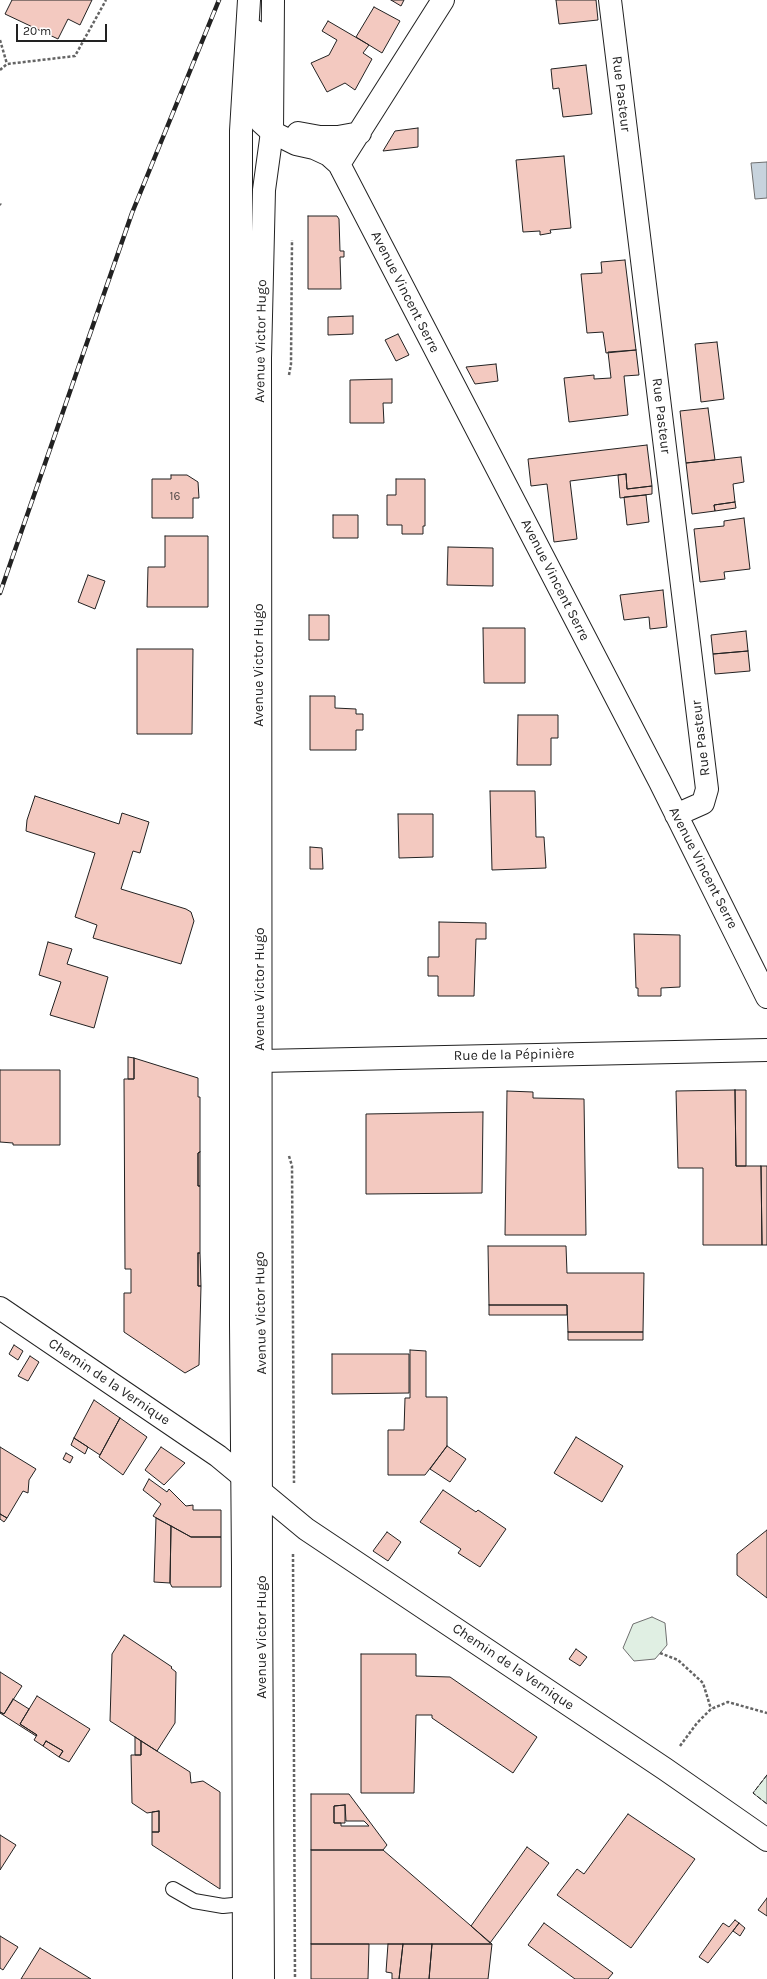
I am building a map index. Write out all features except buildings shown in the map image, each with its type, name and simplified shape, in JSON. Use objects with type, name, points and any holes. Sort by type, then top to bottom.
[{"type":"main road","points":[[250,0],[256,37],[257,108],[261,122],[272,132],[296,144],[314,148],[329,155],[339,164],[348,148],[360,133],[442,0]]},
{"type":"main road","name":"Avenue Victor Hugo","points":[[244,1979],[241,1325],[241,131],[250,0]]},
{"type":"main road","name":"Avenue Victor Hugo","points":[[263,1979],[260,366],[265,173],[272,132],[273,0]]},
{"type":"main road","name":"Rue Pasteur","points":[[610,0],[707,789],[703,803],[676,815]]},
{"type":"main road","points":[[273,84],[275,105],[285,124],[296,132],[320,137],[338,137],[360,133]]},
{"type":"main road","points":[[265,173],[286,148],[296,144]]},
{"type":"main road","name":"Avenue Vincent Serre","points":[[339,164],[676,815],[767,997]]},
{"type":"main road","name":"Rue de la Pépinière","points":[[261,1061],[767,1050]]},
{"type":"main road","name":"Chemin de la Vernique","points":[[0,1308],[218,1456],[262,1491],[306,1530],[665,1769],[767,1840]]},
{"type":"lane","points":[[173,1889],[194,1901],[224,1906],[243,1904]]},
{"type":"path","points":[[0,70],[8,64],[75,56],[106,0]]},
{"type":"path","points":[[0,40],[8,64]]},
{"type":"path","points":[[660,1653],[678,1660],[702,1683],[711,1709]]},
{"type":"path","points":[[676,1752],[697,1723],[711,1709],[728,1702],[767,1713]]},
{"type":"green space","points":[[652,1617],[665,1623],[667,1645],[655,1659],[634,1661],[623,1648],[633,1624]]},
{"type":"green space","points":[[767,1775],[767,1804],[753,1793]]},
{"type":"shaded area","points":[[767,162],[767,198],[755,199],[751,163]]},
{"type":"railway","points":[[0,593],[132,213],[219,0]]},
{"type":"fence","points":[[767,1775],[753,1793],[767,1804]]}]
